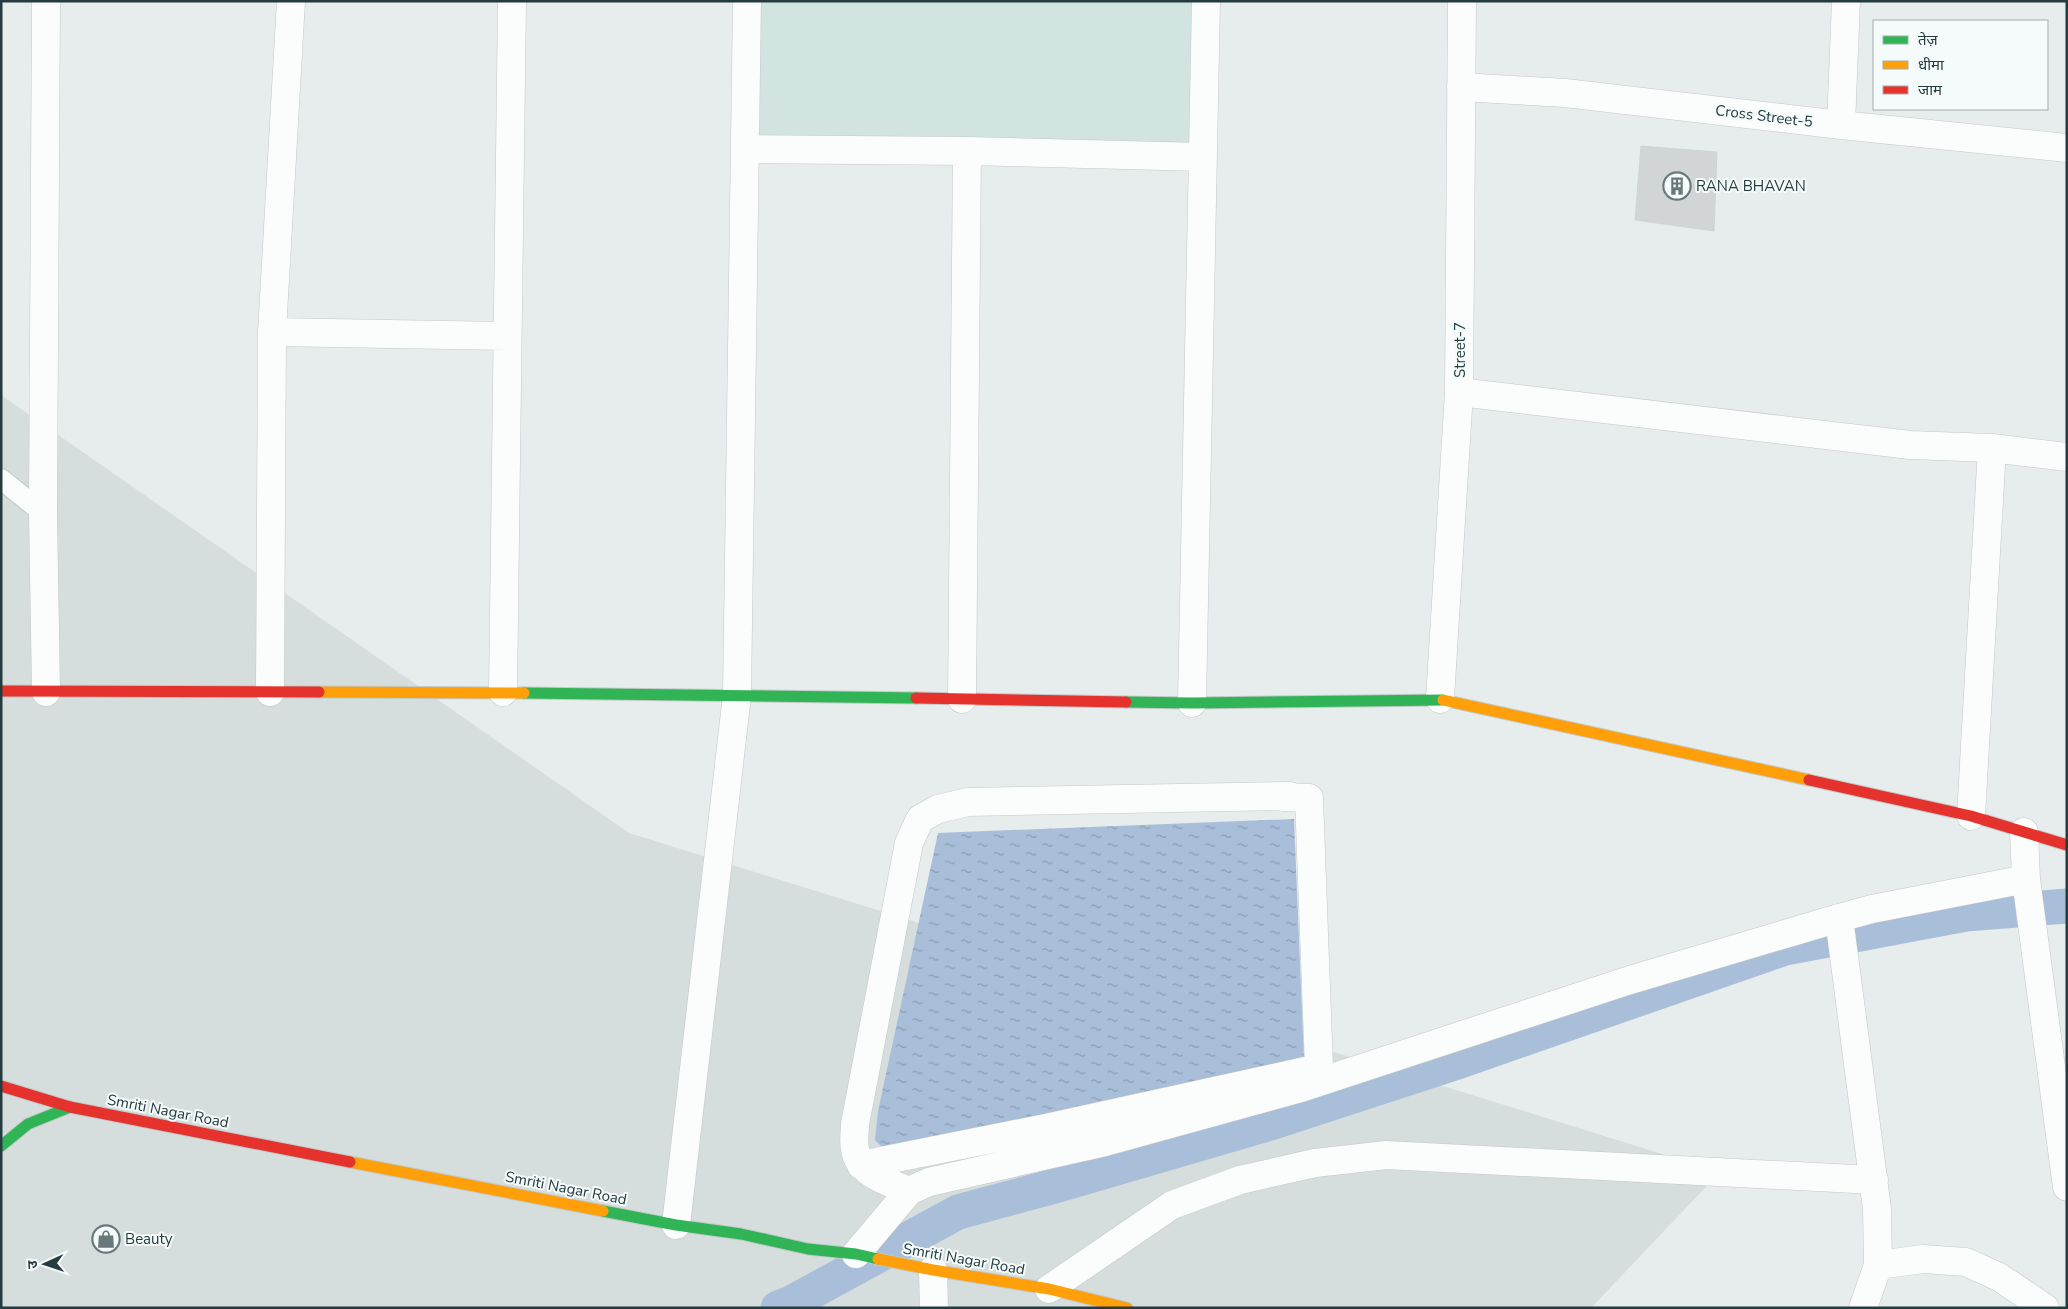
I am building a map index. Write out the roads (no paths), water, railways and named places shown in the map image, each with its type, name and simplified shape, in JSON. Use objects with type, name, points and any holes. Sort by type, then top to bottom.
[{"type":"street","points":[[46,1],[43,512],[46,692]]},
{"type":"street","points":[[270,692],[272,332],[291,1]]},
{"type":"street","points":[[503,692],[512,1]]},
{"type":"street","points":[[676,1225],[737,695],[747,1]]},
{"type":"street","points":[[1192,703],[1206,1]]},
{"type":"street","name":"Street-7","points":[[1440,699],[1460,392],[1462,1]]},
{"type":"street","points":[[1841,124],[1846,1]]},
{"type":"street","name":"Cross Street-5","points":[[1462,87],[1565,93],[2067,148]]},
{"type":"street","points":[[746,149],[966,151],[1203,157]]},
{"type":"street","points":[[962,699],[966,151]]},
{"type":"street","points":[[272,332],[507,336]]},
{"type":"street","points":[[1460,392],[1910,445],[1992,448],[2067,457]]},
{"type":"street","points":[[1971,816],[1992,448]]},
{"type":"street","points":[[1,692],[503,692],[1192,703],[1440,699],[1971,816],[2067,845]]},
{"type":"street","points":[[861,1165],[1055,1126],[1320,1068],[1309,798],[1287,796],[968,802],[938,809],[920,819],[909,843],[856,1124],[854,1149],[861,1165],[873,1174],[910,1192]]},
{"type":"street","points":[[2024,832],[2026,878],[2058,1054],[2067,1187]]},
{"type":"street","points":[[856,1254],[910,1192],[929,1182],[1105,1142],[1330,1079],[1630,980],[1838,918],[1872,909],[2026,878]]},
{"type":"street","points":[[1838,918],[1877,1209],[1878,1265],[1863,1308]]},
{"type":"street","name":"Smriti Nagar Road","points":[[1,1086],[70,1107],[676,1225],[741,1234],[808,1249],[856,1254],[933,1270],[1048,1289],[1127,1308]]},
{"type":"street","points":[[1,1146],[28,1124],[70,1107]]},
{"type":"street","points":[[1048,1289],[1172,1205],[1240,1180],[1315,1163],[1386,1155],[1874,1180]]},
{"type":"street","points":[[1878,1265],[1922,1259],[1966,1262],[1999,1277],[2045,1308]]},
{"type":"street","points":[[933,1270],[934,1308]]},
{"type":"lane","points":[[1,479],[43,512]]},
{"type":"lane","points":[[1323,843],[1330,1079]]},
{"type":"water","points":[[1294,819],[1304,1059],[894,1148],[882,1147],[875,1140],[878,1111],[938,833]]},
{"type":"waterway","points":[[778,1308],[791,1303],[958,1212],[1270,1123],[1457,1062],[1785,948],[1966,914],[2067,906]]},
{"type":"place","name":"RANA BHAVAN","points":[[1677,186]]},
{"type":"place","name":"Beauty","points":[[106,1239]]}]
